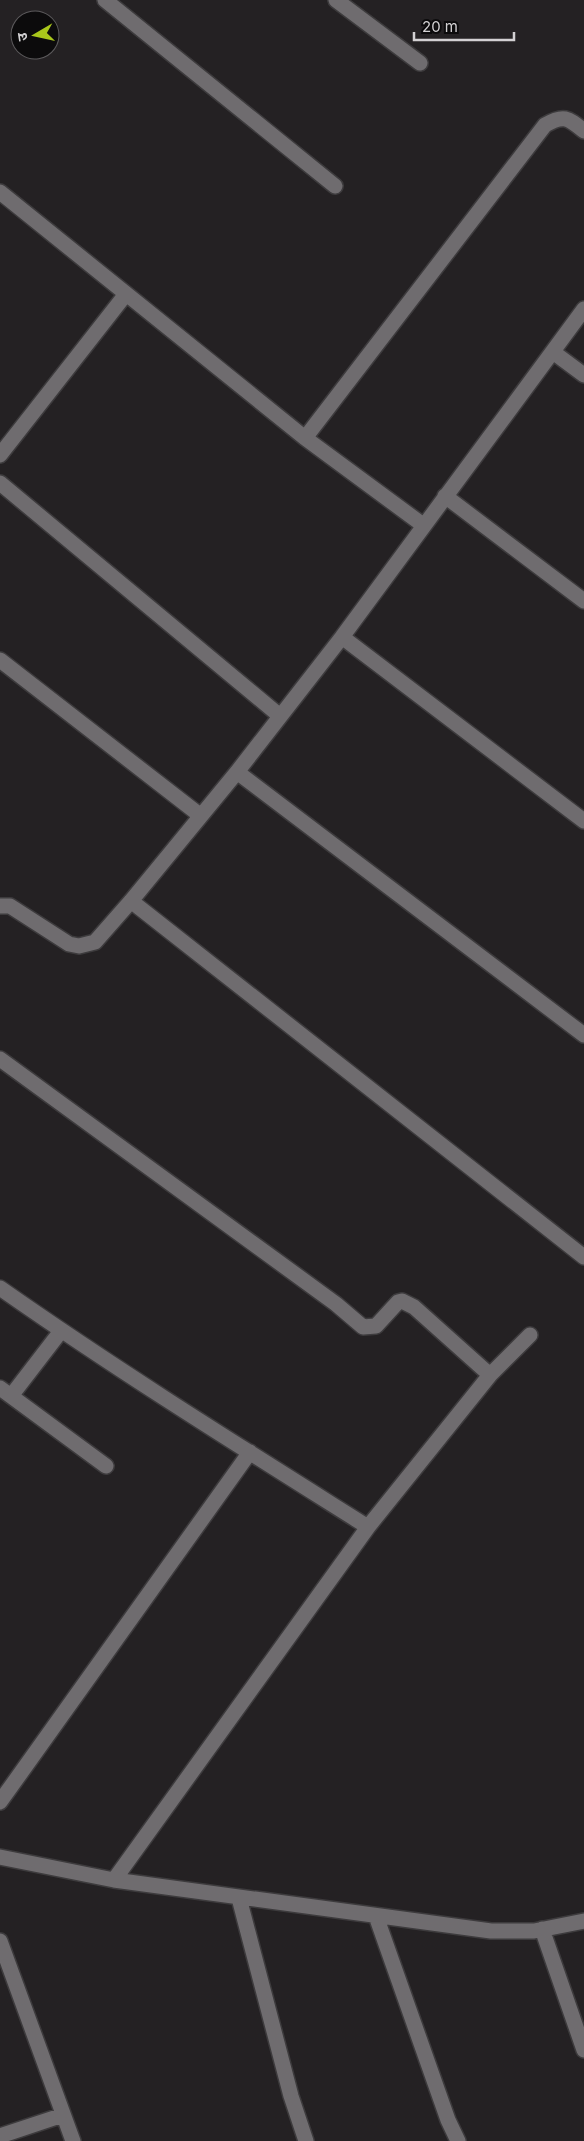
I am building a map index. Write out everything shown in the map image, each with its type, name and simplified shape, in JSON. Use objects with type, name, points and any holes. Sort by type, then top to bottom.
[{"type":"street","points":[[105,0],[335,186]]},
{"type":"street","points":[[336,0],[420,63]]},
{"type":"street","points":[[304,438],[545,125],[557,118],[569,119],[584,131]]},
{"type":"street","points":[[0,192],[304,438],[423,525]]},
{"type":"street","points":[[0,455],[126,294]]},
{"type":"street","points":[[0,906],[10,906],[69,944],[79,946],[95,942],[237,772],[342,637],[584,309]]},
{"type":"street","points":[[553,352],[584,375]]},
{"type":"street","points":[[0,483],[280,716]]},
{"type":"street","points":[[445,496],[584,601]]},
{"type":"street","points":[[342,637],[584,821]]},
{"type":"street","points":[[0,660],[201,816]]},
{"type":"street","points":[[237,772],[584,1035]]},
{"type":"street","points":[[131,901],[584,1257]]},
{"type":"street","points":[[0,1059],[336,1304],[363,1327],[376,1326],[398,1302],[402,1301],[414,1307],[490,1375]]},
{"type":"street","points":[[0,1288],[61,1331],[223,1437],[368,1527]]},
{"type":"street","points":[[61,1331],[6,1392],[106,1466]]},
{"type":"street","points":[[114,1880],[368,1527],[490,1375],[530,1335]]},
{"type":"street","points":[[0,1802],[250,1452]]},
{"type":"street","points":[[0,1857],[114,1880],[491,1931],[542,1929],[584,1921]]},
{"type":"street","points":[[239,1898],[291,2096],[306,2141]]},
{"type":"street","points":[[376,1916],[448,2120],[458,2141]]},
{"type":"street","points":[[542,1929],[584,2050]]},
{"type":"street","points":[[0,1941],[73,2141]]},
{"type":"street","points":[[0,2136],[63,2115]]}]
